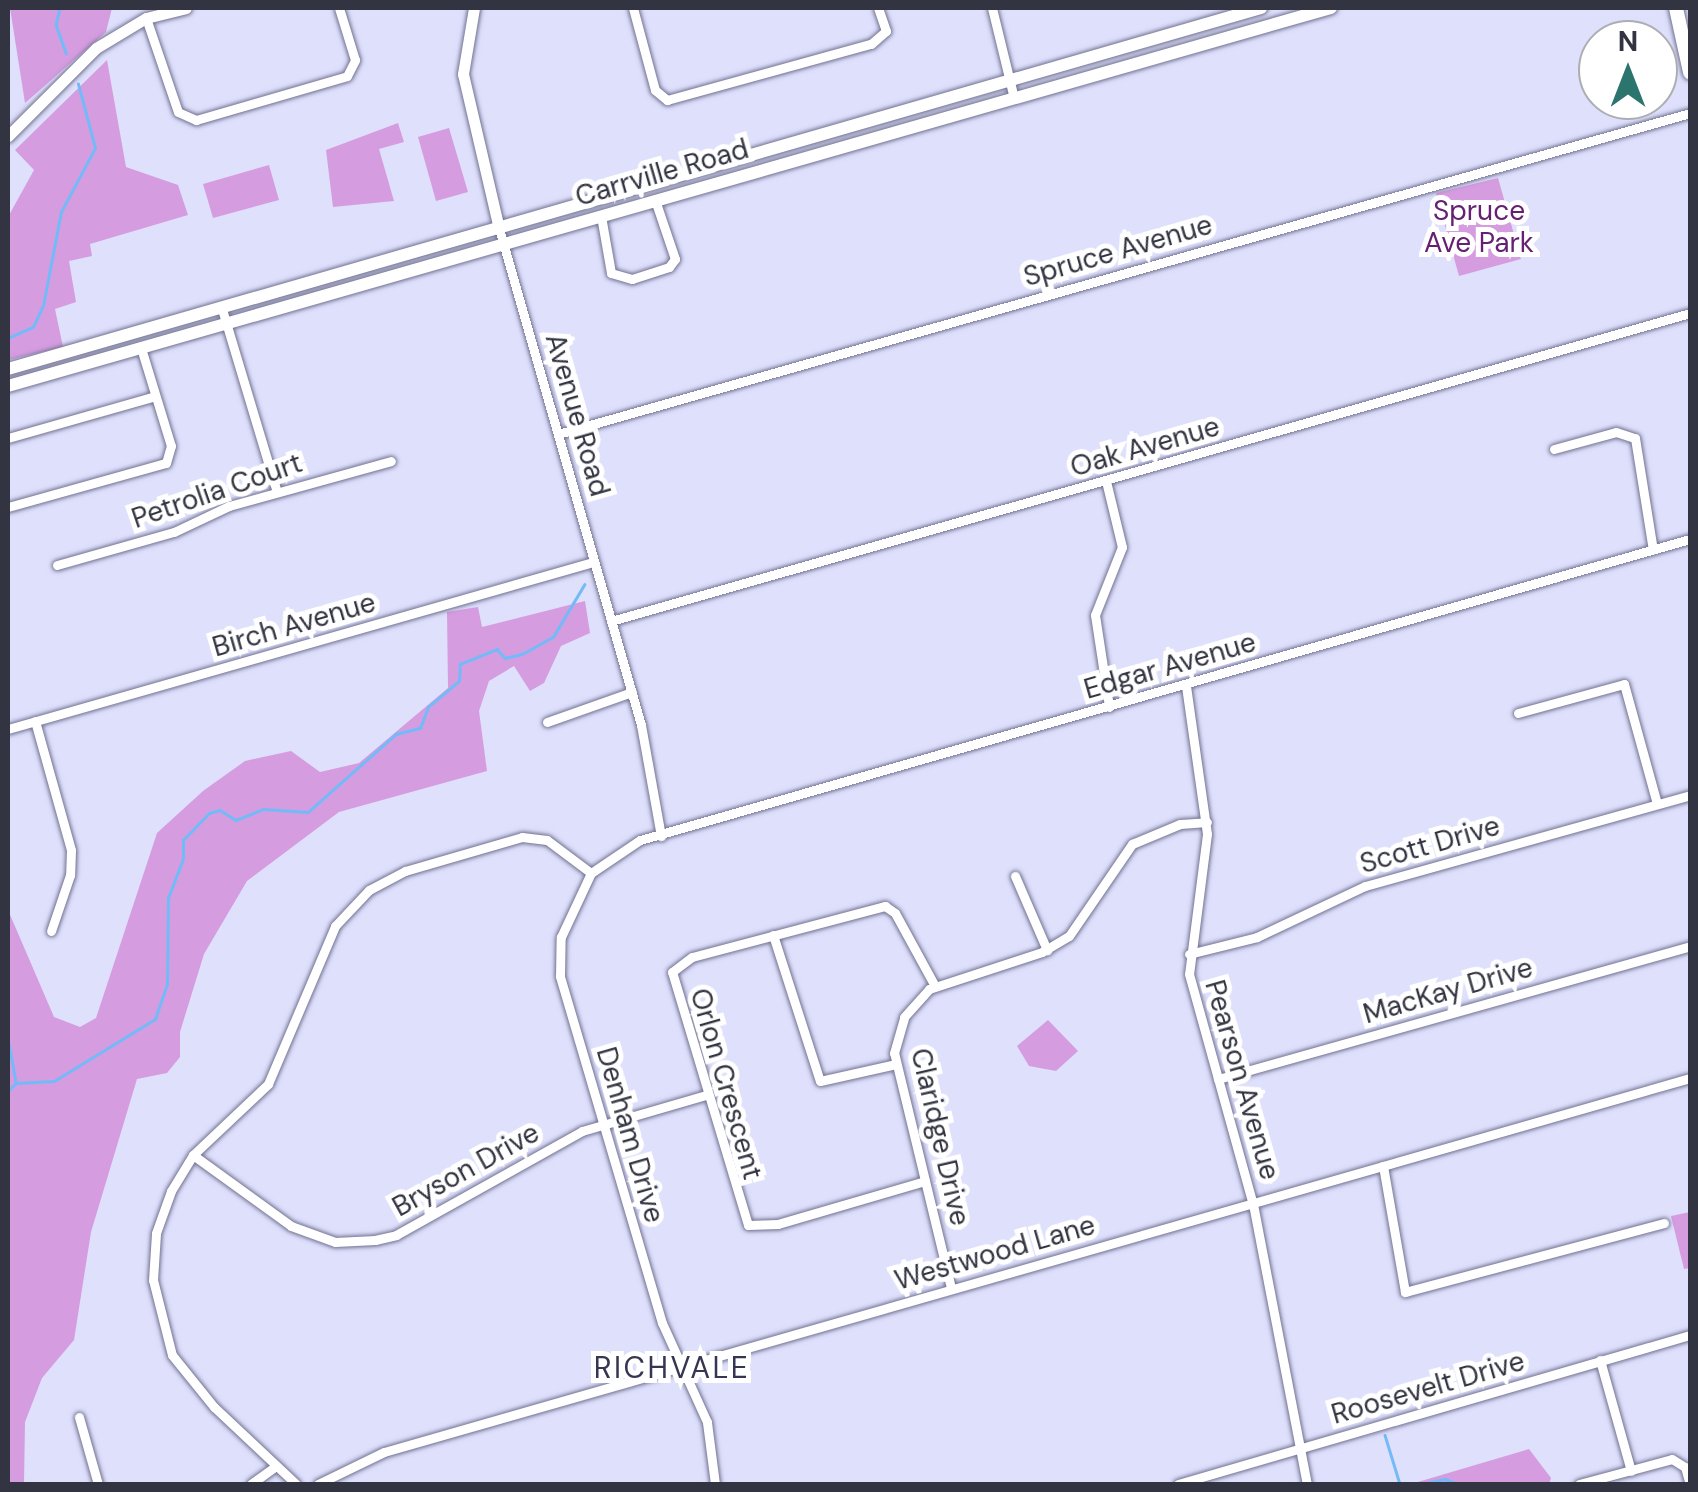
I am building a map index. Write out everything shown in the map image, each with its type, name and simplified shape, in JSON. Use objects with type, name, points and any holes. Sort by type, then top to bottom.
[{"type":"main road","name":"Carrville Road","points":[[8,369],[1261,8]]},
{"type":"main road","name":"Carrville Road","points":[[8,386],[1331,8]]},
{"type":"main road","points":[[1676,8],[1690,72]]},
{"type":"main road","points":[[736,158],[742,176]]},
{"type":"main road","points":[[354,269],[360,285]]},
{"type":"main road","points":[[96,345],[100,360]]},
{"type":"street","points":[[8,136],[96,48],[146,18],[186,8]]},
{"type":"street","points":[[146,18],[178,112],[196,120],[347,76],[355,60],[339,8]]},
{"type":"street","name":"Avenue Road","points":[[474,8],[463,74],[502,246],[632,692],[661,836]]},
{"type":"street","points":[[633,8],[654,90],[667,100],[871,44],[886,31],[878,8]]},
{"type":"street","points":[[992,8],[1014,98]]},
{"type":"street","name":"Spruce Avenue","points":[[558,434],[1690,113]]},
{"type":"street","points":[[601,216],[610,273],[632,279],[669,267],[675,259],[655,200]]},
{"type":"street","points":[[222,309],[277,492]]},
{"type":"street","name":"Oak Avenue","points":[[612,621],[1690,313]]},
{"type":"street","points":[[8,506],[166,463],[170,446],[141,348]]},
{"type":"street","points":[[8,438],[155,396]]},
{"type":"street","points":[[1554,449],[1616,432],[1635,438],[1653,550]]},
{"type":"street","name":"Petrolia Court","points":[[58,565],[174,532],[277,492],[391,461]]},
{"type":"street","points":[[1106,481],[1122,547],[1095,615],[1108,706]]},
{"type":"street","name":"Edgar Avenue","points":[[661,836],[1690,539]]},
{"type":"street","name":"Birch Avenue","points":[[8,729],[593,562]]},
{"type":"street","points":[[1518,713],[1624,684],[1658,804]]},
{"type":"street","name":"Pearson Avenue","points":[[1186,686],[1207,822],[1189,954],[1253,1204],[1306,1484]]},
{"type":"street","points":[[547,722],[632,692]]},
{"type":"street","points":[[35,722],[71,850],[70,876],[50,931]]},
{"type":"street","name":"Scott Drive","points":[[1189,954],[1256,938],[1365,886],[1690,795]]},
{"type":"street","points":[[935,986],[1047,950],[1069,936],[1132,844],[1158,830],[1207,822]]},
{"type":"street","points":[[296,1484],[183,1371],[157,1311],[156,1232],[192,1155],[268,1084],[335,926],[370,890],[405,871],[522,837],[547,840],[591,873],[620,850],[661,836]]},
{"type":"street","name":"Denham Drive","points":[[591,873],[561,937],[560,976],[662,1324],[712,1441],[715,1484]]},
{"type":"street","points":[[1016,876],[1047,950]]},
{"type":"street","name":"Orlon Crescent","points":[[925,1182],[754,1228],[742,1220],[673,965],[885,906],[935,986]]},
{"type":"street","points":[[773,935],[816,1078],[824,1082],[896,1064]]},
{"type":"street","name":"MacKay Drive","points":[[1218,1079],[1690,946]]},
{"type":"street","name":"Claridge Drive","points":[[935,986],[904,1018],[896,1064],[952,1288]]},
{"type":"street","name":"Westwood Lane","points":[[318,1484],[384,1452],[1690,1078]]},
{"type":"street","name":"Bryson Drive","points":[[192,1155],[291,1226],[322,1239],[355,1242],[396,1235],[602,1123],[706,1096]]},
{"type":"street","points":[[1383,1166],[1405,1292],[1664,1223]]},
{"type":"street","name":"Roosevelt Drive","points":[[1178,1484],[1690,1334]]},
{"type":"street","points":[[1600,1360],[1631,1471]]},
{"type":"street","points":[[79,1417],[98,1484]]},
{"type":"street","points":[[1579,1484],[1672,1459],[1685,1467],[1690,1484]]},
{"type":"street","points":[[251,1484],[276,1466]]},
{"type":"green space","points":[[10,8],[112,8],[106,32],[25,103]]},
{"type":"green space","points":[[107,60],[126,167],[178,185],[188,215],[90,244],[92,256],[69,261],[76,302],[55,309],[63,347],[8,360],[8,217],[34,170],[15,150]]},
{"type":"green space","points":[[398,123],[404,142],[379,149],[394,201],[333,207],[326,150]]},
{"type":"green space","points":[[449,128],[468,192],[436,201],[418,137]]},
{"type":"green space","points":[[269,165],[279,200],[213,218],[203,184]]},
{"type":"green space","name":"Spruce Ave Park","points":[[1498,178],[1521,259],[1459,276],[1436,193]]},
{"type":"green space","points":[[585,601],[590,633],[561,646],[544,683],[530,691],[514,666],[489,681],[479,711],[487,771],[339,812],[247,881],[204,954],[180,1032],[180,1057],[167,1073],[137,1079],[91,1232],[74,1340],[42,1378],[25,1422],[24,1484],[8,1484],[8,910],[54,1017],[80,1027],[96,1018],[157,833],[203,791],[245,761],[291,751],[320,772],[359,763],[448,688],[447,612],[478,607],[482,627]]},
{"type":"green space","points":[[1048,1020],[1078,1051],[1056,1071],[1029,1066],[1017,1046]]},
{"type":"green space","points":[[1690,1212],[1690,1268],[1684,1269],[1671,1216]]},
{"type":"green space","points":[[1529,1449],[1551,1478],[1549,1484],[1411,1484]]},
{"type":"waterway","points":[[60,8],[56,25],[66,53]]},
{"type":"waterway","points":[[8,338],[33,327],[43,306],[61,212],[95,148],[78,84]]},
{"type":"waterway","points":[[8,1091],[16,1083],[54,1081],[155,1019],[167,984],[168,898],[183,859],[183,840],[209,813],[220,810],[236,820],[263,809],[308,812],[396,734],[420,728],[428,707],[459,681],[460,664],[497,649],[505,658],[522,654],[553,637],[584,585]]},
{"type":"waterway","points":[[8,1038],[16,1082]]},
{"type":"waterway","points":[[1385,1435],[1400,1484]]},
{"type":"waterway","points":[[1421,1484],[1445,1479],[1458,1484]]},
{"type":"district","name":"RICHVALE","points":[[672,1368]]}]
